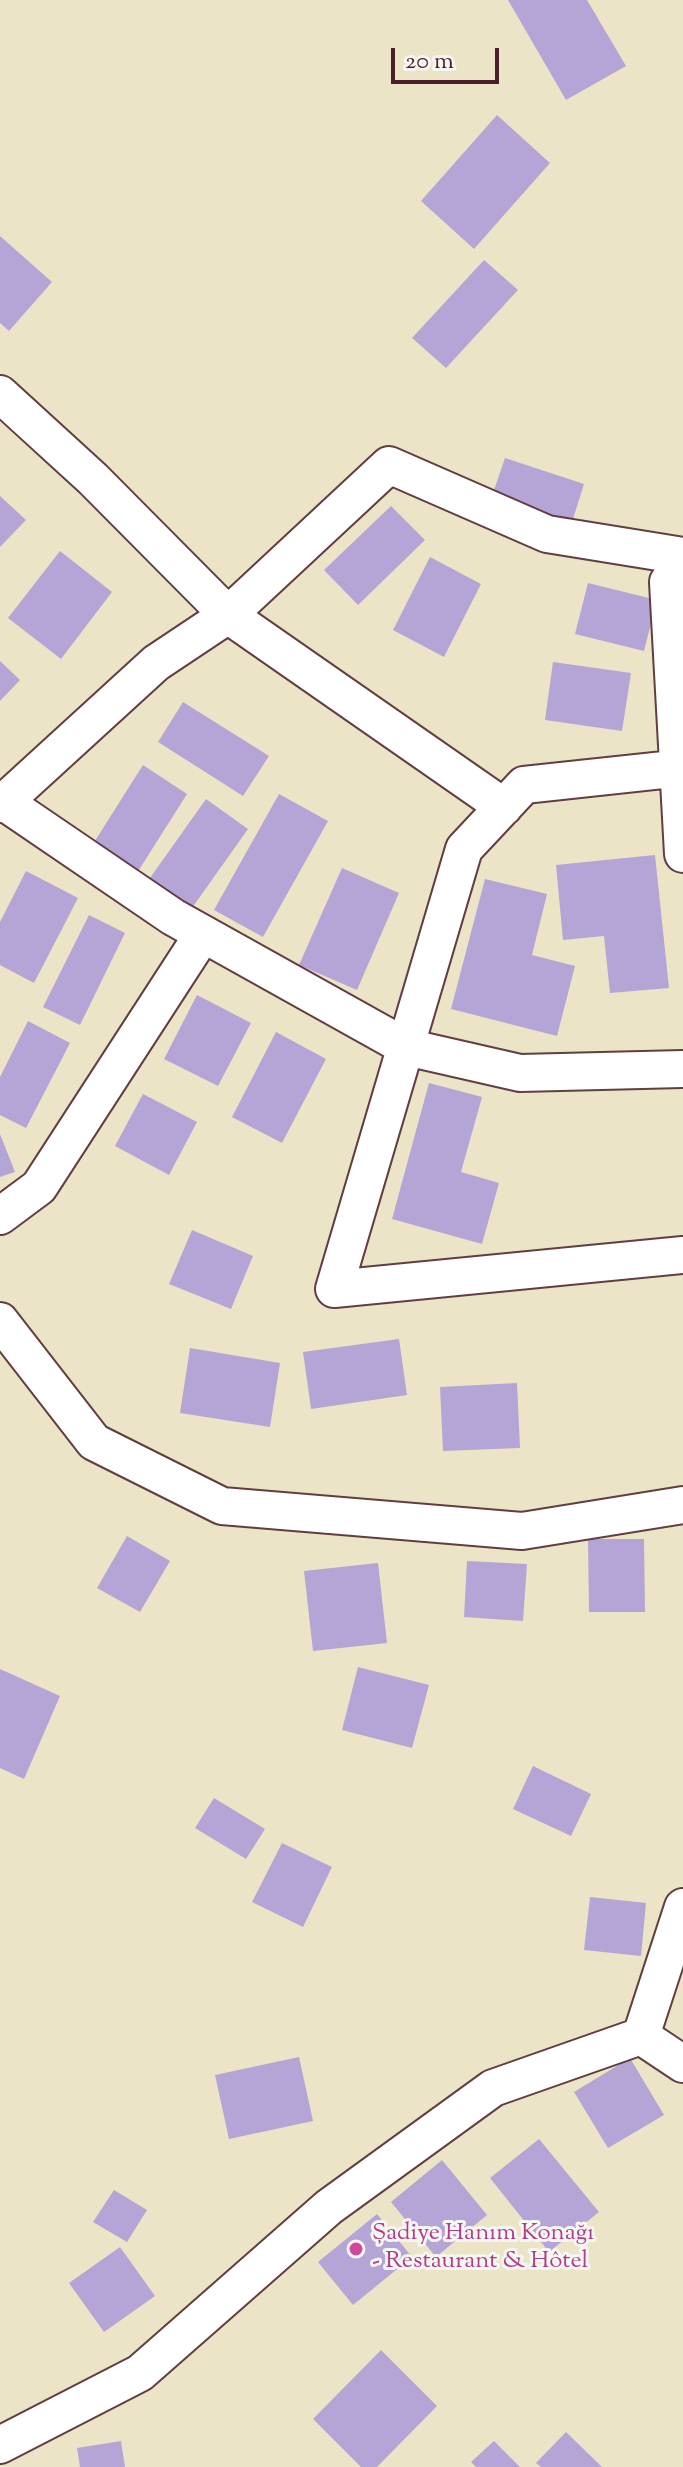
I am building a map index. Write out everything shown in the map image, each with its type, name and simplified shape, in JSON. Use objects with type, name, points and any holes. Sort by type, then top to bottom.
[{"type":"street","points":[[0,394],[93,479],[228,615],[504,807]]},
{"type":"street","points":[[683,556],[547,534],[389,465],[228,615],[156,663],[2,803],[173,917],[406,1047],[520,1073],[683,1069]]},
{"type":"street","points":[[683,563],[668,582],[683,854]]},
{"type":"street","points":[[680,768],[524,785],[464,849],[334,1289],[683,1255]]},
{"type":"street","points":[[0,1216],[39,1187],[203,934]]},
{"type":"street","points":[[0,1321],[94,1442],[222,1506],[522,1531],[683,1505]]},
{"type":"street","points":[[641,2036],[683,1907]]},
{"type":"street","points":[[641,2036],[683,2064]]},
{"type":"street","points":[[0,2445],[140,2373],[329,2207],[493,2088],[641,2036]]},
{"type":"building","points":[[508,0],[587,0],[626,66],[566,100]]},
{"type":"building","points":[[497,115],[550,163],[474,249],[421,201]]},
{"type":"building","points":[[0,236],[52,282],[9,331],[0,323]]},
{"type":"building","points":[[484,260],[518,290],[446,368],[412,338]]},
{"type":"building","points":[[505,458],[584,484],[572,522],[492,496]]},
{"type":"building","points":[[0,496],[26,520],[0,547]]},
{"type":"building","points":[[391,506],[425,540],[358,605],[324,570]]},
{"type":"building","points":[[60,551],[112,592],[61,659],[8,618]]},
{"type":"building","points":[[430,557],[481,584],[444,657],[393,630]]},
{"type":"building","points":[[588,583],[657,600],[644,651],[575,634]]},
{"type":"building","points":[[0,661],[20,680],[0,701]]},
{"type":"building","points":[[553,662],[631,673],[622,731],[545,720]]},
{"type":"building","points":[[183,702],[269,756],[243,796],[158,742]]},
{"type":"building","points":[[143,765],[187,794],[137,873],[93,844]]},
{"type":"building","points":[[279,794],[328,821],[263,937],[214,910]]},
{"type":"building","points":[[206,799],[248,829],[192,908],[150,878]]},
{"type":"building","points":[[655,855],[669,988],[610,993],[604,936],[563,940],[556,865]]},
{"type":"building","points":[[342,868],[399,893],[357,990],[299,965]]},
{"type":"building","points":[[26,871],[78,898],[34,983],[0,965],[0,922]]},
{"type":"building","points":[[485,879],[547,894],[532,955],[575,966],[557,1036],[451,1009]]},
{"type":"building","points":[[89,915],[125,933],[80,1025],[43,1007]]},
{"type":"building","points":[[197,995],[251,1023],[218,1086],[164,1059]]},
{"type":"building","points":[[28,1021],[70,1043],[26,1128],[0,1115],[0,1077]]},
{"type":"building","points":[[276,1032],[326,1059],[282,1143],[232,1117]]},
{"type":"building","points":[[429,1083],[482,1097],[461,1172],[499,1183],[482,1244],[392,1219]]},
{"type":"building","points":[[143,1094],[197,1122],[169,1175],[115,1146]]},
{"type":"building","points":[[0,1134],[15,1172],[0,1177]]},
{"type":"building","points":[[192,1230],[253,1256],[231,1309],[169,1284]]},
{"type":"building","points":[[399,1339],[407,1395],[311,1409],[303,1352]]},
{"type":"building","points":[[190,1348],[280,1363],[270,1427],[180,1413]]},
{"type":"building","points":[[517,1383],[520,1448],[443,1451],[440,1387]]},
{"type":"building","points":[[127,1536],[170,1561],[140,1612],[97,1588]]},
{"type":"building","points":[[588,1539],[644,1539],[645,1612],[589,1612]]},
{"type":"building","points":[[467,1561],[527,1564],[523,1621],[464,1617]]},
{"type":"building","points":[[378,1563],[387,1643],[313,1651],[304,1571]]},
{"type":"building","points":[[358,1667],[429,1685],[412,1748],[342,1730]]},
{"type":"building","points":[[0,1669],[60,1696],[24,1779],[0,1768]]},
{"type":"building","points":[[533,1766],[591,1794],[571,1836],[513,1809]]},
{"type":"building","points":[[214,1798],[265,1829],[246,1859],[195,1828]]},
{"type":"building","points":[[282,1843],[332,1867],[303,1927],[252,1902]]},
{"type":"building","points":[[590,1897],[646,1903],[641,1956],[584,1950]]},
{"type":"building","points":[[299,2057],[313,2121],[229,2139],[215,2075]]},
{"type":"building","points":[[630,2058],[664,2115],[608,2148],[574,2092]]},
{"type":"building","points":[[539,2139],[599,2212],[549,2252],[490,2178]]},
{"type":"building","points":[[442,2160],[487,2215],[436,2257],[391,2202]]},
{"type":"building","points":[[114,2190],[147,2210],[127,2242],[93,2222]]},
{"type":"building","points":[[377,2214],[412,2257],[353,2305],[318,2262]]},
{"type":"building","points":[[120,2247],[155,2296],[104,2332],[69,2283]]},
{"type":"building","points":[[381,2350],[437,2406],[377,2467],[361,2467],[313,2419]]},
{"type":"building","points":[[566,2432],[602,2467],[541,2467],[536,2463]]},
{"type":"building","points":[[121,2441],[125,2467],[80,2467],[77,2448]]},
{"type":"building","points":[[494,2441],[520,2467],[476,2467],[471,2462]]},
{"type":"place","name":"Şadiye Hanım Konağı - Restaurant & Hôtel","points":[[356,2249]]}]
